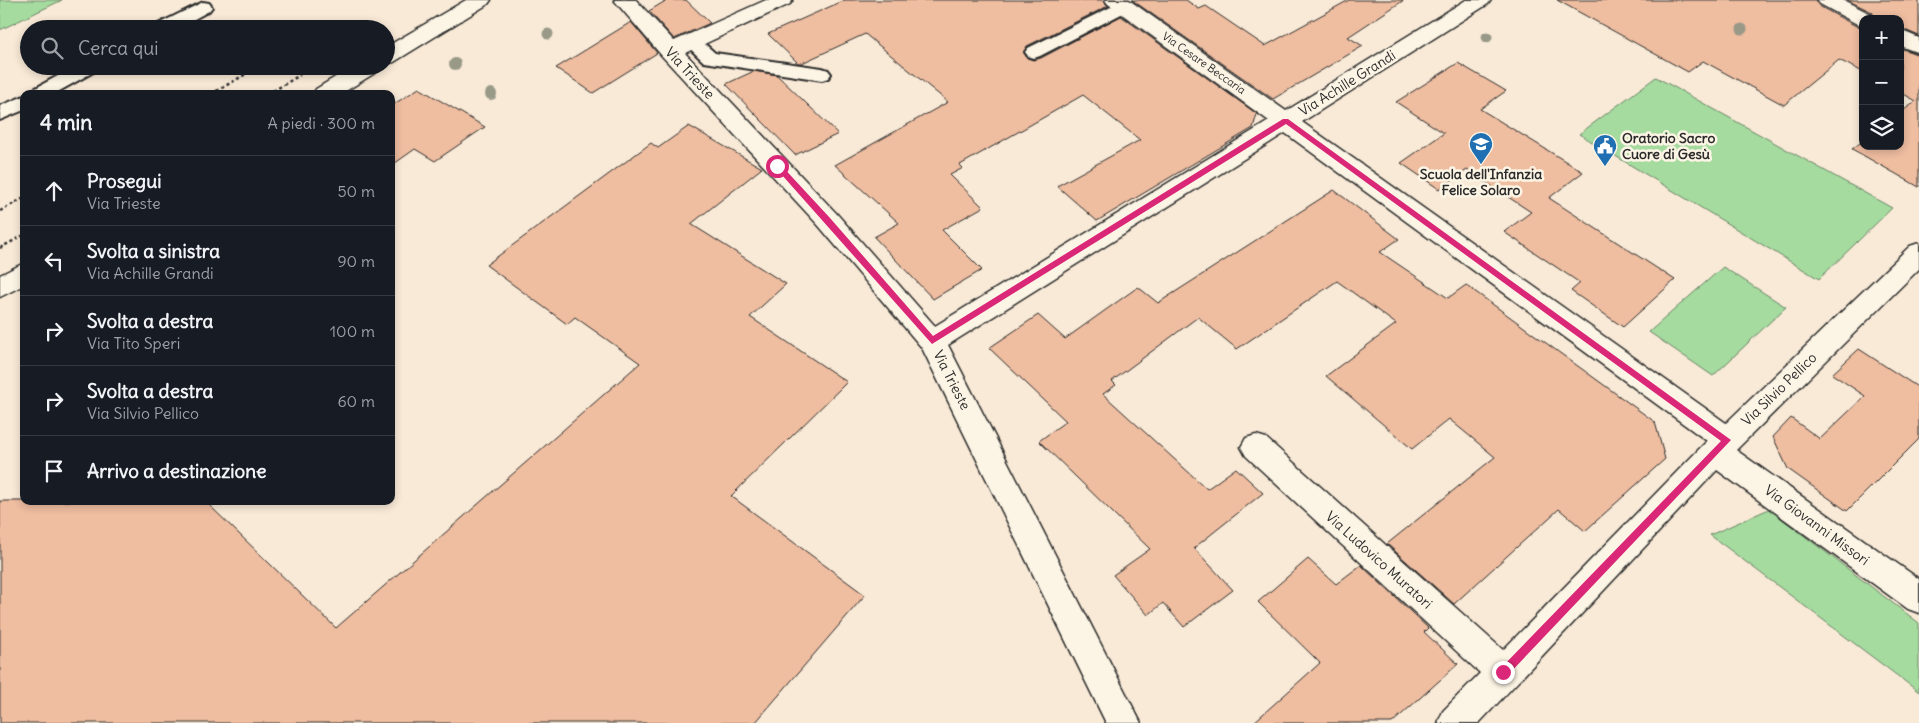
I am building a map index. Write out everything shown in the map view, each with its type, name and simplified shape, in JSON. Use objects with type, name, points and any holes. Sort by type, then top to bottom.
[{"type":"street","points":[[395,52],[481,0]]},
{"type":"street","name":"Via Trieste","points":[[624,0],[828,220],[932,341],[1124,723]]},
{"type":"street","points":[[670,51],[783,0]]},
{"type":"street","name":"Via Achille Grandi","points":[[932,341],[1481,0]]},
{"type":"street","points":[[1827,0],[1859,16]]},
{"type":"street","name":"Via Cesare Beccaria","points":[[1119,3],[1449,238]]},
{"type":"street","points":[[1904,39],[1919,46]]},
{"type":"street","points":[[331,90],[355,75]]},
{"type":"street","name":"Via Giovanni Missori","points":[[1449,238],[1919,598]]},
{"type":"street","name":"Via Silvio Pellico","points":[[1455,723],[1721,446],[1915,263]]},
{"type":"street","name":"Via Ludovico Muratori","points":[[1256,447],[1503,672]]},
{"type":"lane","name":"Via Cesare Beccaria","points":[[1034,52],[1119,3]]},
{"type":"lane","points":[[179,20],[203,7]]},
{"type":"lane","points":[[691,41],[710,58],[822,74]]},
{"type":"lane","points":[[46,90],[74,75]]},
{"type":"lane","points":[[0,114],[20,104]]},
{"type":"path","points":[[218,90],[244,75]]},
{"type":"path","points":[[275,90],[300,75]]},
{"type":"path","points":[[0,211],[20,200]]},
{"type":"path","points":[[0,248],[20,237]]},
{"type":"green space","points":[[0,0],[62,0],[20,20],[0,30]]},
{"type":"green space","points":[[1656,77],[1892,208],[1819,279],[1579,134]]},
{"type":"green space","points":[[1723,267],[1786,307],[1713,376],[1649,332]]},
{"type":"green space","points":[[1769,509],[1919,623],[1919,692],[1710,535]]},
{"type":"building","points":[[667,0],[686,0],[710,23],[674,39],[649,11]]},
{"type":"building","points":[[845,0],[1103,0],[1108,6],[1027,46],[1024,53],[1027,58],[1033,60],[1041,58],[1121,16],[1257,114],[1253,128],[1097,221],[1057,186],[1140,140],[1083,95],[960,165],[963,168],[950,175],[983,207],[942,230],[982,270],[933,299],[874,237],[899,223],[835,165],[948,102],[865,34],[802,63],[798,63],[768,34]]},
{"type":"building","points":[[1132,0],[1186,0],[1199,9],[1206,6],[1265,46],[1349,0],[1404,0],[1348,37],[1363,46],[1273,99]]},
{"type":"building","points":[[1557,0],[1815,0],[1819,6],[1859,26],[1859,70],[1839,60],[1784,105],[1703,61],[1688,72]]},
{"type":"building","points":[[1847,0],[1919,0],[1919,36],[1904,30],[1904,15],[1874,15],[1872,12]]},
{"type":"building","points":[[631,22],[657,53],[593,93],[556,68]]},
{"type":"building","points":[[1904,49],[1919,55],[1919,187],[1852,149],[1859,144],[1859,150],[1904,150],[1904,110],[1916,101],[1904,94]]},
{"type":"building","points":[[1458,63],[1506,91],[1480,109],[1583,172],[1549,198],[1675,280],[1623,327],[1571,291],[1580,283],[1504,232],[1531,212],[1467,170],[1439,189],[1401,163],[1444,133],[1396,102]]},
{"type":"building","points":[[754,71],[777,75],[838,134],[795,155],[726,84]]},
{"type":"building","points":[[419,88],[485,127],[435,161],[415,149],[395,163],[395,103]]},
{"type":"building","points":[[689,126],[762,168],[691,224],[786,284],[750,317],[847,382],[731,496],[865,595],[755,723],[0,723],[0,501],[20,501],[20,505],[209,505],[336,628],[640,363],[575,317],[567,324],[486,265],[651,143],[658,148]]},
{"type":"building","points":[[1334,190],[1399,239],[1380,252],[1448,298],[1466,285],[1655,422],[1665,459],[1585,531],[1559,509],[1454,604],[1387,544],[1495,457],[1449,419],[1412,449],[1326,376],[1396,324],[1337,281],[1237,349],[1198,317],[1112,381],[1116,385],[1103,394],[1207,489],[1236,468],[1263,493],[1194,548],[1233,590],[1184,627],[1163,603],[1148,615],[1113,575],[1150,549],[1039,441],[1066,421],[989,348],[1038,315],[1065,339],[1138,287],[1158,303]]},
{"type":"building","points":[[1859,349],[1919,388],[1919,439],[1847,511],[1788,469],[1773,437],[1791,418],[1820,439],[1865,396],[1832,374]]},
{"type":"building","points":[[1308,559],[1336,584],[1361,565],[1428,628],[1424,632],[1458,664],[1392,723],[1253,723],[1320,663],[1258,602]]},
{"type":"place","name":"Scuola dell'Infanzia Felice Solaro","points":[[1481,165]]},
{"type":"place","name":"Oratorio Sacro Cuore di Gesù","points":[[1605,167]]},
{"type":"route","points":[[777,166],[828,220],[932,341],[1286,121],[1727,440],[1503,672]]}]
